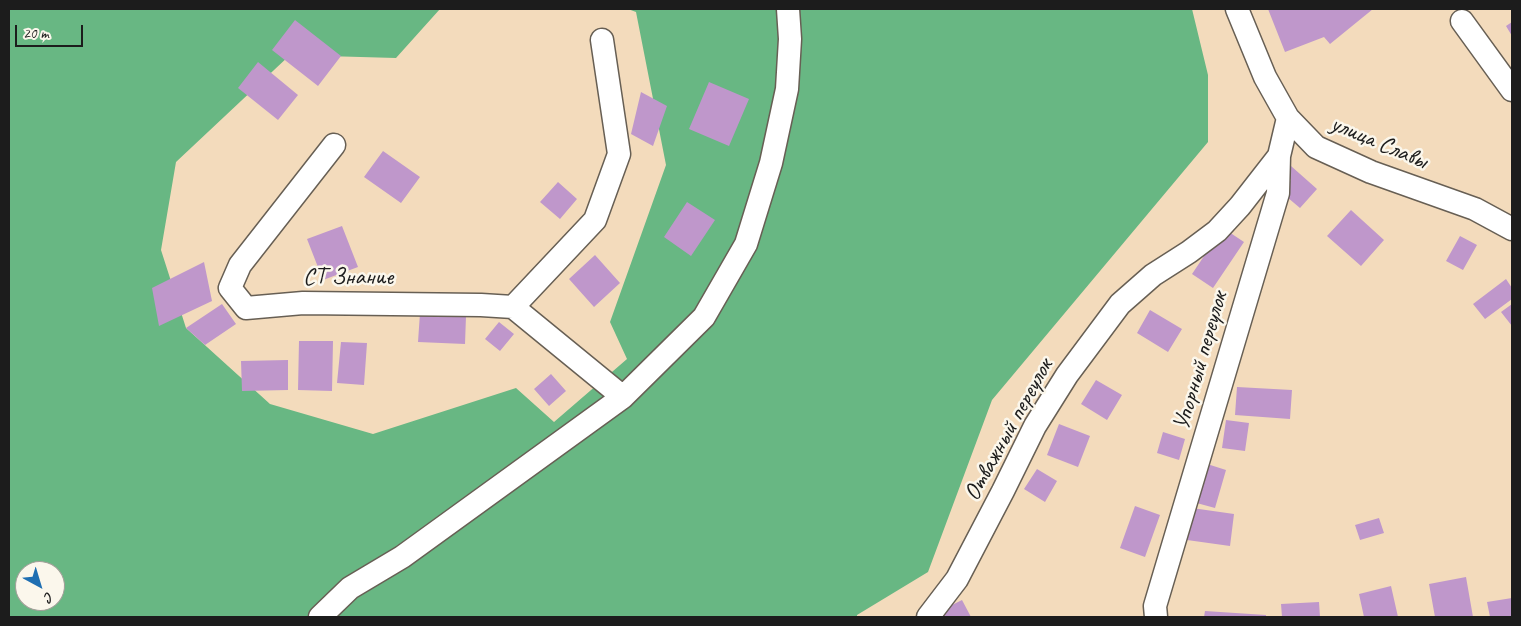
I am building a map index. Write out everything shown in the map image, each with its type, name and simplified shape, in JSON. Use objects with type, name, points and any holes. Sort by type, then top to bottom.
[{"type":"street","points":[[320,617],[350,588],[402,556],[623,397],[704,317],[746,244],[772,163],[787,89],[790,39],[788,9]]},
{"type":"street","name":"улица Славы","points":[[1237,9],[1264,77],[1288,118],[1316,147],[1371,172],[1475,208],[1512,229]]},
{"type":"street","points":[[1462,21],[1512,90]]},
{"type":"street","points":[[602,40],[619,154],[595,220],[513,307],[623,397]]},
{"type":"street","name":"Упорный переулок","points":[[1156,617],[1155,606],[1278,193],[1279,156],[1288,118]]},
{"type":"street","name":"СТ Знание","points":[[334,145],[240,265],[230,288],[246,308],[303,304],[481,305],[513,307]]},
{"type":"street","name":"Отважный переулок","points":[[928,617],[957,579],[1035,426],[1067,375],[1120,304],[1152,275],[1189,252],[1217,230],[1240,206],[1279,156]]},
{"type":"green space","points":[[9,9],[440,9],[396,58],[290,55],[176,162],[161,250],[186,328],[270,404],[373,434],[516,388],[554,422],[627,359],[610,322],[666,165],[636,12],[628,9],[1192,9],[1208,75],[1208,142],[992,400],[928,572],[857,615],[857,617],[9,617]]},
{"type":"building","points":[[1268,9],[1373,9],[1330,44],[1324,37],[1285,52]]},
{"type":"building","points":[[295,20],[341,56],[318,86],[272,50]]},
{"type":"building","points":[[1512,22],[1512,36],[1506,26]]},
{"type":"building","points":[[258,62],[298,95],[278,120],[238,88]]},
{"type":"building","points":[[709,82],[749,99],[729,146],[689,129]]},
{"type":"building","points":[[641,92],[667,106],[653,146],[631,134]]},
{"type":"building","points":[[383,151],[420,177],[401,203],[364,177]]},
{"type":"building","points":[[1291,166],[1317,189],[1300,208],[1281,192],[1291,180],[1285,174]]},
{"type":"building","points":[[558,182],[577,199],[560,219],[540,202]]},
{"type":"building","points":[[687,202],[715,220],[691,256],[664,237]]},
{"type":"building","points":[[1351,210],[1384,240],[1361,266],[1327,236]]},
{"type":"building","points":[[342,226],[358,267],[323,280],[307,239]]},
{"type":"building","points":[[1223,228],[1244,242],[1213,288],[1192,274]]},
{"type":"building","points":[[1460,236],[1477,245],[1463,270],[1446,261]]},
{"type":"building","points":[[595,255],[620,283],[594,307],[569,279]]},
{"type":"building","points":[[204,262],[212,301],[159,326],[152,288]]},
{"type":"building","points":[[1506,279],[1512,288],[1512,299],[1485,319],[1473,304]]},
{"type":"building","points":[[222,304],[236,324],[205,345],[186,328]]},
{"type":"building","points":[[1512,304],[1512,326],[1501,312]]},
{"type":"building","points":[[1150,310],[1182,329],[1168,352],[1137,333]]},
{"type":"building","points":[[420,313],[466,316],[465,344],[418,342]]},
{"type":"building","points":[[499,322],[514,334],[500,351],[485,339]]},
{"type":"building","points":[[299,341],[333,341],[332,391],[298,390]]},
{"type":"building","points":[[341,342],[367,343],[364,385],[337,383]]},
{"type":"building","points":[[288,360],[288,390],[242,391],[241,361]]},
{"type":"building","points":[[551,374],[566,391],[549,406],[534,389]]},
{"type":"building","points":[[1096,380],[1122,395],[1107,420],[1081,404]]},
{"type":"building","points":[[1237,387],[1292,390],[1290,419],[1235,415]]},
{"type":"building","points":[[1226,420],[1249,423],[1245,451],[1222,448]]},
{"type":"building","points":[[1059,424],[1090,436],[1078,467],[1047,455]]},
{"type":"building","points":[[1163,432],[1185,439],[1179,460],[1157,453]]},
{"type":"building","points":[[1204,463],[1226,470],[1215,508],[1193,502]]},
{"type":"building","points":[[1037,469],[1057,481],[1045,502],[1024,489]]},
{"type":"building","points":[[1135,506],[1160,515],[1145,557],[1120,548]]},
{"type":"building","points":[[1192,508],[1234,514],[1230,546],[1187,540]]},
{"type":"building","points":[[1379,518],[1384,533],[1360,540],[1355,525]]},
{"type":"building","points":[[1466,577],[1473,617],[1435,617],[1429,584]]},
{"type":"building","points":[[1391,586],[1398,617],[1364,617],[1359,594]]},
{"type":"building","points":[[1512,598],[1512,617],[1490,617],[1487,602]]},
{"type":"building","points":[[962,600],[971,617],[933,617],[932,615]]},
{"type":"building","points":[[1319,602],[1320,617],[1282,617],[1281,604]]},
{"type":"building","points":[[1205,611],[1266,615],[1266,617],[1204,617]]}]
